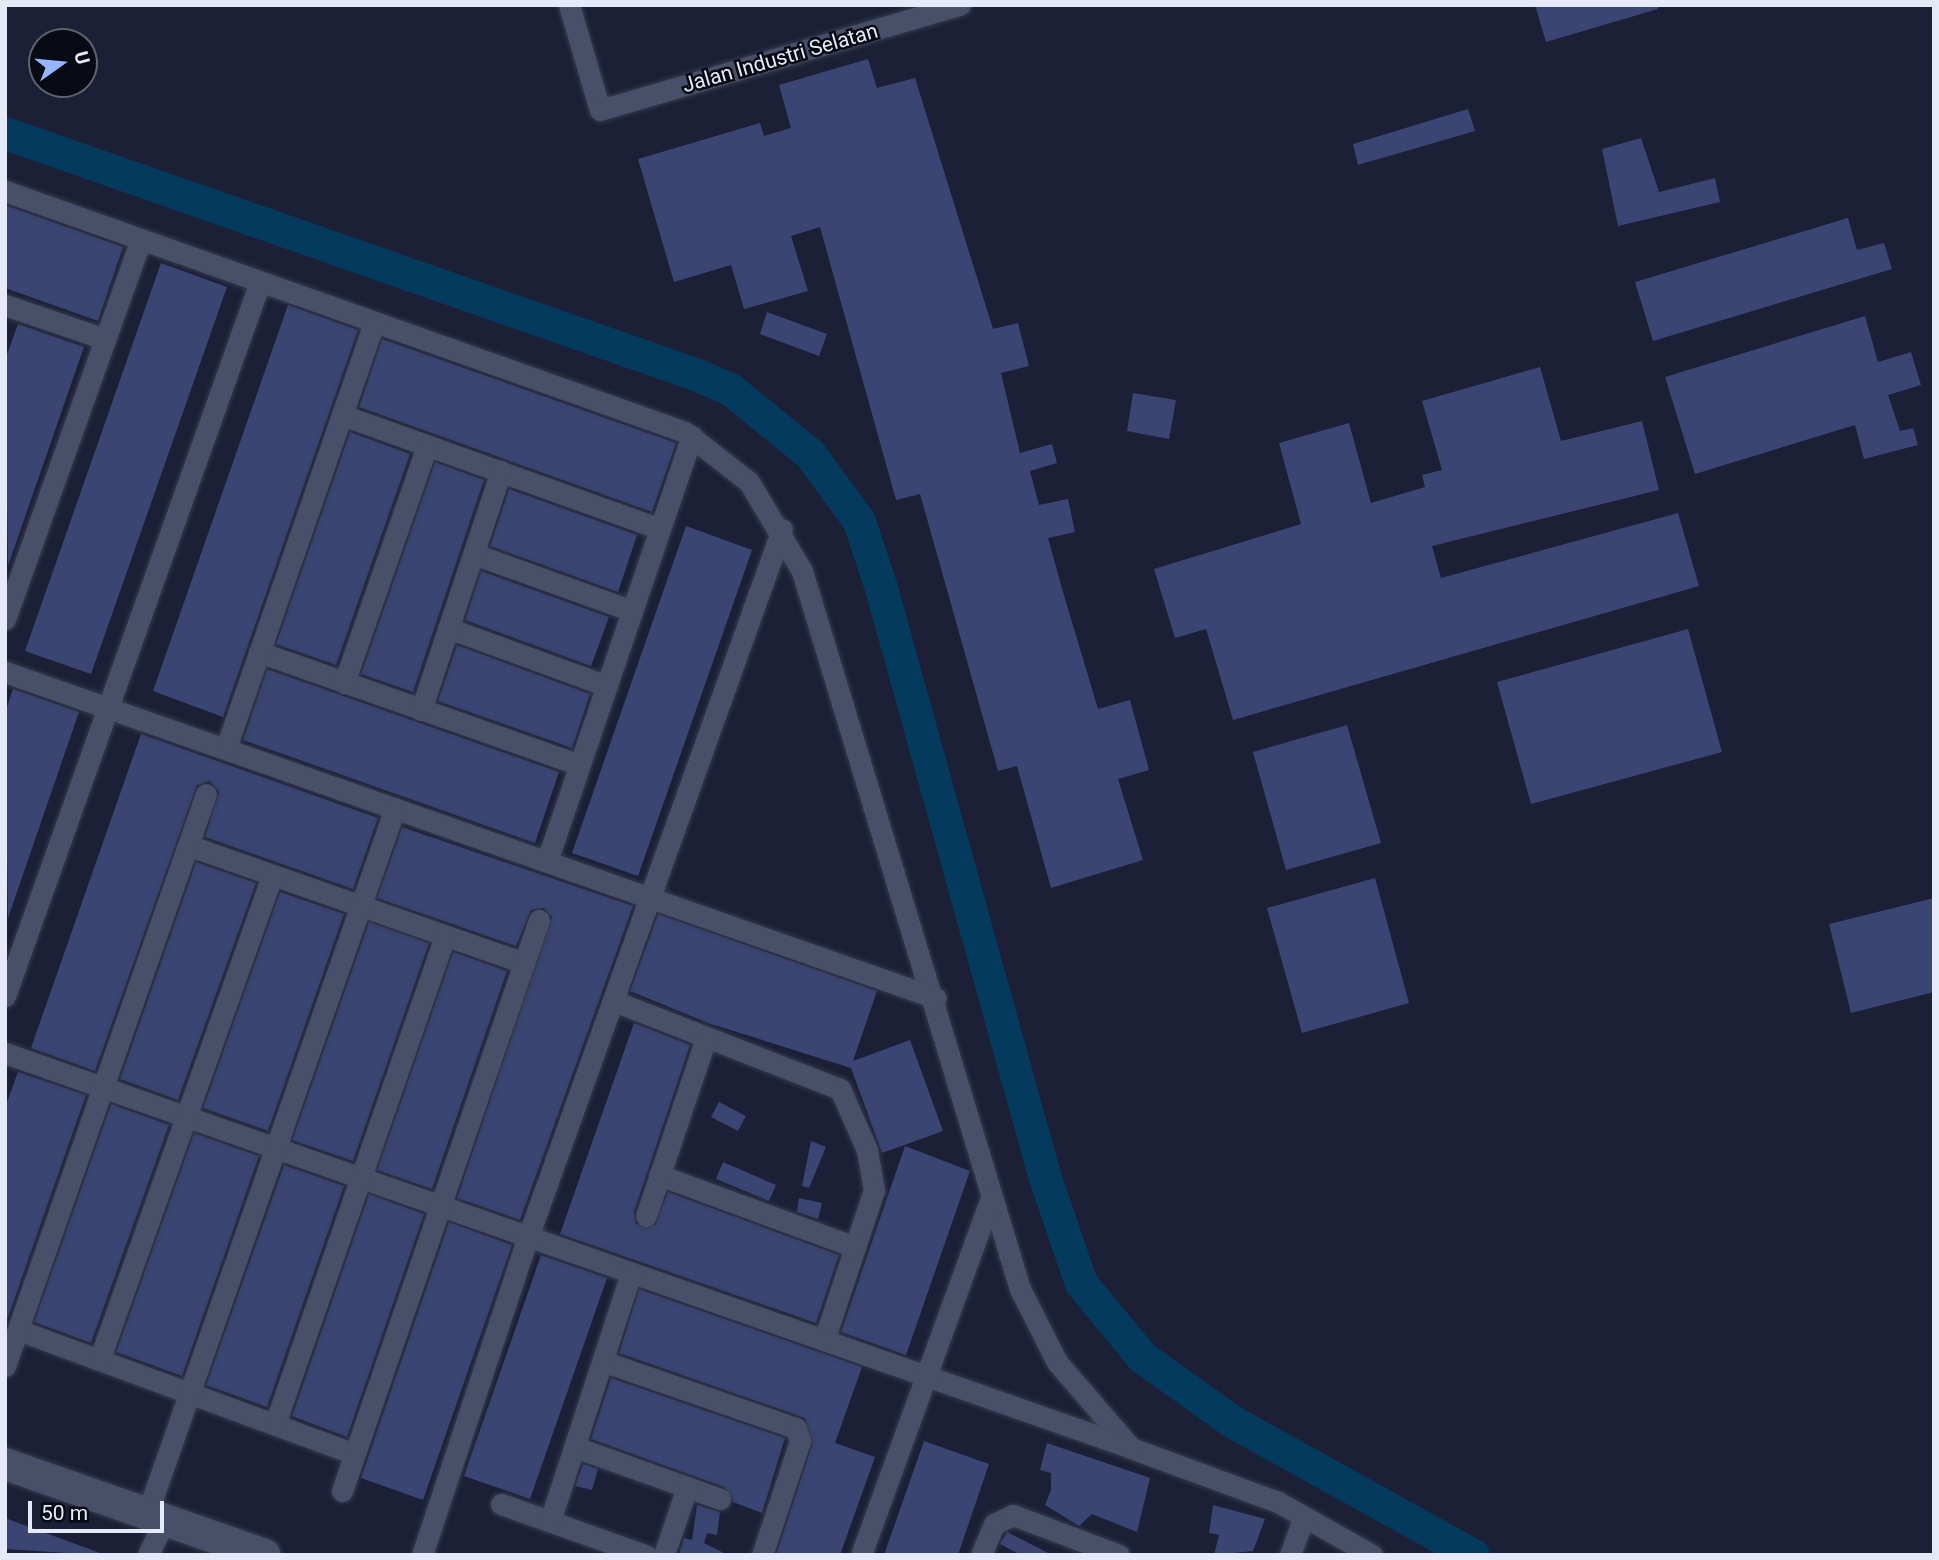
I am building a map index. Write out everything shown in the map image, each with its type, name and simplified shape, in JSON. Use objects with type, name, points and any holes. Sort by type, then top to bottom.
[{"type":"street","name":"Jalan Industri Selatan","points":[[569,5],[600,110],[960,5]]},
{"type":"street","points":[[5,191],[692,436],[749,482],[782,529],[802,571],[936,998],[992,1198],[1038,1329],[1057,1362],[1131,1448]]},
{"type":"street","points":[[5,619],[15,562],[105,339],[140,241]]},
{"type":"street","points":[[5,996],[104,710],[260,282]]},
{"type":"street","points":[[5,305],[105,339]]},
{"type":"street","points":[[226,748],[374,323]]},
{"type":"street","points":[[342,415],[657,528]]},
{"type":"street","points":[[547,861],[632,611],[657,528],[692,436]]},
{"type":"street","points":[[344,683],[427,446]]},
{"type":"street","points":[[421,710],[501,471]]},
{"type":"street","points":[[422,1555],[528,1237],[782,529]]},
{"type":"street","points":[[474,554],[632,611]]},
{"type":"street","points":[[448,628],[607,686]]},
{"type":"street","points":[[260,652],[579,765]]},
{"type":"street","points":[[5,672],[104,710],[226,748],[648,899],[936,998]]},
{"type":"street","points":[[5,1366],[105,1088],[206,794]]},
{"type":"street","points":[[148,1555],[190,1393],[395,808]]},
{"type":"street","points":[[190,846],[524,963]]},
{"type":"street","points":[[100,1358],[272,876]]},
{"type":"street","points":[[342,1491],[538,920]]},
{"type":"street","points":[[275,1424],[445,936]]},
{"type":"street","points":[[614,1001],[839,1089],[874,1175],[855,1247],[824,1340]]},
{"type":"street","points":[[646,1216],[706,1038]]},
{"type":"street","points":[[5,1054],[1131,1448],[1304,1516],[1372,1555]]},
{"type":"street","points":[[659,1175],[855,1247]]},
{"type":"street","points":[[861,1555],[992,1198]]},
{"type":"street","points":[[550,1521],[605,1362],[631,1273]]},
{"type":"street","points":[[18,1330],[353,1453]]},
{"type":"street","points":[[605,1362],[796,1429],[800,1441],[762,1555]]},
{"type":"street","points":[[575,1447],[720,1499]]},
{"type":"street","points":[[5,1464],[265,1555]]},
{"type":"street","points":[[664,1555],[687,1487]]},
{"type":"street","points":[[501,1504],[645,1555]]},
{"type":"street","points":[[981,1555],[994,1524],[1013,1515],[1119,1555]]},
{"type":"street","points":[[1290,1555],[1304,1516]]},
{"type":"building","points":[[1535,5],[1658,5],[1658,9],[1546,42]]},
{"type":"building","points":[[868,59],[877,88],[915,78],[993,329],[1018,323],[1029,366],[1001,373],[1020,453],[1052,444],[1057,463],[1030,471],[1039,505],[1068,499],[1075,532],[1048,538],[1063,592],[1098,709],[1130,700],[1149,770],[1118,779],[1143,860],[1051,888],[1017,766],[998,771],[920,494],[896,500],[820,227],[791,236],[808,291],[744,309],[731,265],[674,282],[638,159],[760,123],[764,136],[791,128],[779,85]]},
{"type":"building","points":[[1468,109],[1475,131],[1358,165],[1353,144]]},
{"type":"building","points":[[1641,138],[1659,192],[1715,178],[1720,202],[1618,226],[1602,149]]},
{"type":"building","points":[[5,205],[123,247],[98,321],[5,288]]},
{"type":"building","points":[[1848,218],[1857,250],[1884,243],[1892,269],[1653,341],[1635,282]]},
{"type":"building","points":[[161,263],[227,287],[91,674],[25,651]]},
{"type":"building","points":[[288,305],[358,330],[223,717],[153,691]]},
{"type":"building","points":[[767,312],[827,334],[819,356],[760,334]]},
{"type":"building","points":[[1865,316],[1878,362],[1911,352],[1921,385],[1888,395],[1900,431],[1913,428],[1918,445],[1864,459],[1855,425],[1695,474],[1665,377]]},
{"type":"building","points":[[18,324],[84,347],[8,566],[5,360]]},
{"type":"building","points":[[382,339],[676,443],[652,512],[359,407]]},
{"type":"building","points":[[1540,367],[1561,441],[1642,421],[1659,490],[1432,546],[1441,578],[1678,513],[1699,586],[1233,720],[1206,629],[1175,638],[1154,569],[1301,524],[1279,443],[1349,423],[1371,503],[1425,487],[1422,475],[1442,470],[1422,401]]},
{"type":"building","points":[[1133,393],[1176,400],[1169,439],[1127,431]]},
{"type":"building","points":[[350,432],[410,454],[336,665],[276,644]]},
{"type":"building","points":[[435,462],[484,480],[413,692],[361,674]]},
{"type":"building","points":[[509,489],[637,535],[618,592],[490,546]]},
{"type":"building","points":[[686,526],[752,550],[638,876],[572,853]]},
{"type":"building","points":[[481,571],[609,617],[591,666],[465,620]]},
{"type":"building","points":[[1688,629],[1722,752],[1531,804],[1497,682]]},
{"type":"building","points":[[457,645],[590,694],[572,748],[438,701]]},
{"type":"building","points":[[267,669],[559,772],[535,843],[243,740]]},
{"type":"building","points":[[13,689],[79,712],[8,918],[5,713]]},
{"type":"building","points":[[1347,725],[1381,843],[1286,870],[1253,752]]},
{"type":"building","points":[[141,734],[378,818],[353,889],[205,837],[219,792],[210,781],[197,785],[95,1071],[31,1048]]},
{"type":"building","points":[[402,827],[633,906],[520,1220],[457,1198],[552,917],[544,908],[531,910],[516,946],[377,898]]},
{"type":"building","points":[[196,862],[256,883],[178,1100],[120,1079]]},
{"type":"building","points":[[1375,878],[1409,1003],[1302,1033],[1267,908]]},
{"type":"building","points":[[280,892],[344,914],[268,1131],[203,1108]]},
{"type":"building","points":[[1934,898],[1934,992],[1851,1013],[1829,924]]},
{"type":"building","points":[[658,914],[877,991],[853,1061],[910,1040],[943,1131],[882,1153],[851,1068],[708,1023],[630,991]]},
{"type":"building","points":[[369,922],[429,943],[353,1161],[292,1140]]},
{"type":"building","points":[[453,952],[507,971],[432,1189],[377,1170]]},
{"type":"building","points":[[634,1023],[690,1045],[634,1212],[636,1224],[655,1225],[668,1192],[839,1255],[816,1323],[560,1234]]},
{"type":"building","points":[[18,1072],[86,1095],[6,1323],[5,1108]]},
{"type":"building","points":[[719,1102],[746,1116],[738,1131],[711,1117]]},
{"type":"building","points":[[111,1104],[169,1125],[91,1343],[34,1322]]},
{"type":"building","points":[[194,1133],[259,1156],[182,1376],[116,1352]]},
{"type":"building","points":[[811,1141],[826,1147],[809,1188],[802,1186]]},
{"type":"building","points":[[905,1146],[970,1171],[906,1355],[841,1332]]},
{"type":"building","points":[[723,1162],[776,1185],[769,1201],[716,1179]]},
{"type":"building","points":[[284,1165],[344,1186],[267,1407],[206,1385]]},
{"type":"building","points":[[369,1194],[424,1214],[347,1437],[292,1416]]},
{"type":"building","points":[[799,1198],[822,1203],[818,1219],[797,1212]]},
{"type":"building","points":[[449,1222],[512,1245],[423,1500],[361,1478]]},
{"type":"building","points":[[541,1255],[607,1278],[530,1499],[464,1476]]},
{"type":"building","points":[[639,1289],[862,1367],[835,1443],[875,1457],[840,1555],[776,1555],[812,1445],[805,1418],[619,1353]]},
{"type":"building","points":[[611,1378],[785,1438],[762,1513],[733,1502],[724,1487],[591,1439]]},
{"type":"building","points":[[924,1441],[989,1464],[958,1555],[884,1555]]},
{"type":"building","points":[[1047,1443],[1150,1478],[1137,1532],[1092,1514],[1079,1526],[1045,1505],[1051,1490],[1051,1473],[1040,1470]]},
{"type":"building","points":[[583,1464],[598,1469],[592,1490],[575,1486]]},
{"type":"building","points":[[697,1505],[720,1512],[717,1535],[707,1533],[704,1543],[728,1555],[679,1555],[684,1538],[692,1540]]},
{"type":"building","points":[[1213,1505],[1265,1519],[1253,1551],[1214,1555],[1219,1535],[1209,1533]]},
{"type":"building","points":[[5,1518],[100,1553],[100,1555],[5,1549]]},
{"type":"building","points":[[1007,1532],[1052,1555],[1021,1555],[1000,1544]]},
{"type":"waterway","points":[[5,133],[698,375],[730,389],[810,454],[859,521],[881,588],[1045,1178],[1081,1283],[1142,1357],[1233,1422],[1473,1555]]}]
